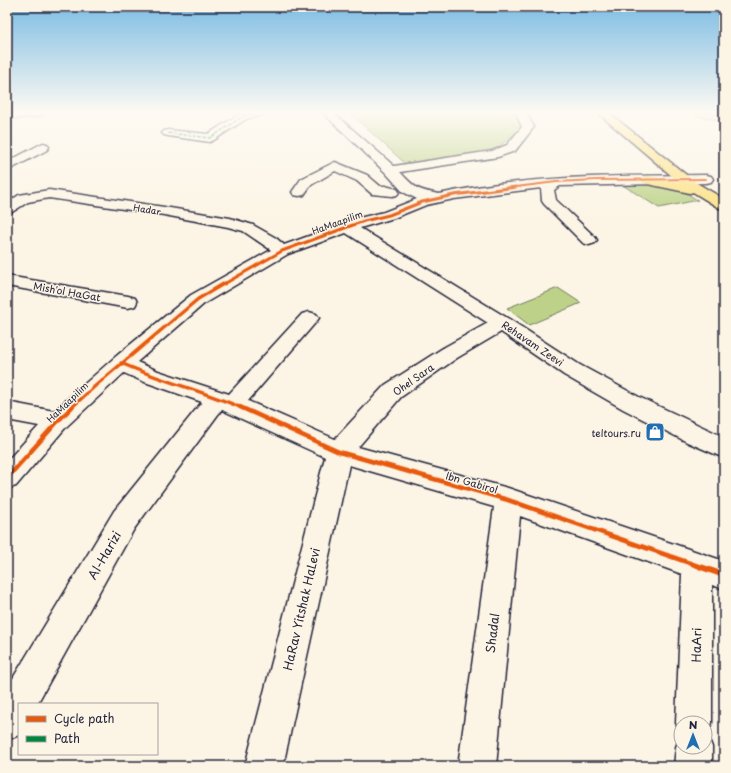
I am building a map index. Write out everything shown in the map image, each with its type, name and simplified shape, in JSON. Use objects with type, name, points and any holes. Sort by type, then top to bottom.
[{"type":"main road","points":[[645,149],[701,193]]},
{"type":"main road","points":[[642,176],[646,172],[656,167],[656,158]]},
{"type":"main road","points":[[693,169],[724,192]]},
{"type":"main road","points":[[642,176],[678,185],[701,193],[724,205]]},
{"type":"street","points":[[7,167],[39,149]]},
{"type":"street","points":[[368,149],[391,170],[408,189],[417,195],[428,198],[437,194]]},
{"type":"street","points":[[391,170],[494,154],[508,149]]},
{"type":"street","points":[[299,192],[306,182],[336,163],[362,178],[377,191],[385,190],[392,192]]},
{"type":"street","name":"HaMaapilim","points":[[678,176],[693,169]]},
{"type":"street","points":[[391,170],[422,190],[437,194]]},
{"type":"street","name":"HaMaapilim","points":[[437,194],[454,194],[556,182],[642,176]]},
{"type":"street","name":"HaMaapilim","points":[[7,478],[58,421],[121,363],[198,299],[282,252],[356,224],[389,215],[453,186],[496,180],[642,176],[678,176],[706,179]]},
{"type":"street","points":[[556,182],[548,189],[549,201],[589,240]]},
{"type":"street","name":"Hadar","points":[[7,209],[17,194],[49,194],[164,211],[230,223],[248,228],[270,241],[282,252]]},
{"type":"street","name":"HaMaapilim","points":[[356,224],[392,203],[417,195]]},
{"type":"street","name":"Rehavam Zeevi","points":[[356,224],[502,323],[579,373],[631,402],[695,435],[724,448]]},
{"type":"street","name":"Mish'ol HaGat","points":[[7,281],[128,302]]},
{"type":"street","name":"Al-Harizi","points":[[7,722],[124,520],[225,402],[309,318]]},
{"type":"street","name":"Ohel Sara","points":[[339,452],[394,391],[450,353],[502,323]]},
{"type":"street","name":"Ibn Gabirol","points":[[121,363],[150,376],[225,402],[339,452],[508,500],[710,571]]},
{"type":"street","points":[[7,411],[58,421]]},
{"type":"street","name":"HaMaapilim","points":[[7,490],[38,442]]},
{"type":"street","name":"HaRav Yitshak HaLevi","points":[[264,766],[339,452]]},
{"type":"street","name":"Shadal","points":[[477,766],[508,500]]},
{"type":"street","name":"HaAri","points":[[695,715],[710,571]]},
{"type":"street","points":[[693,766],[694,755]]},
{"type":"green space","points":[[389,149],[496,149],[491,153],[409,167]]},
{"type":"green space","points":[[621,184],[650,184],[672,187],[679,189],[698,200],[659,208]]},
{"type":"green space","points":[[558,288],[581,303],[529,325],[507,308]]},
{"type":"cycle path","points":[[7,478],[58,421],[94,387],[198,299],[282,251],[364,221],[389,215],[422,202],[454,195],[556,182],[706,179]]},
{"type":"cycle path","points":[[121,363],[150,376],[226,401],[339,452],[508,500],[724,575]]},
{"type":"place","name":"teltours.ru","points":[[655,432]]}]
